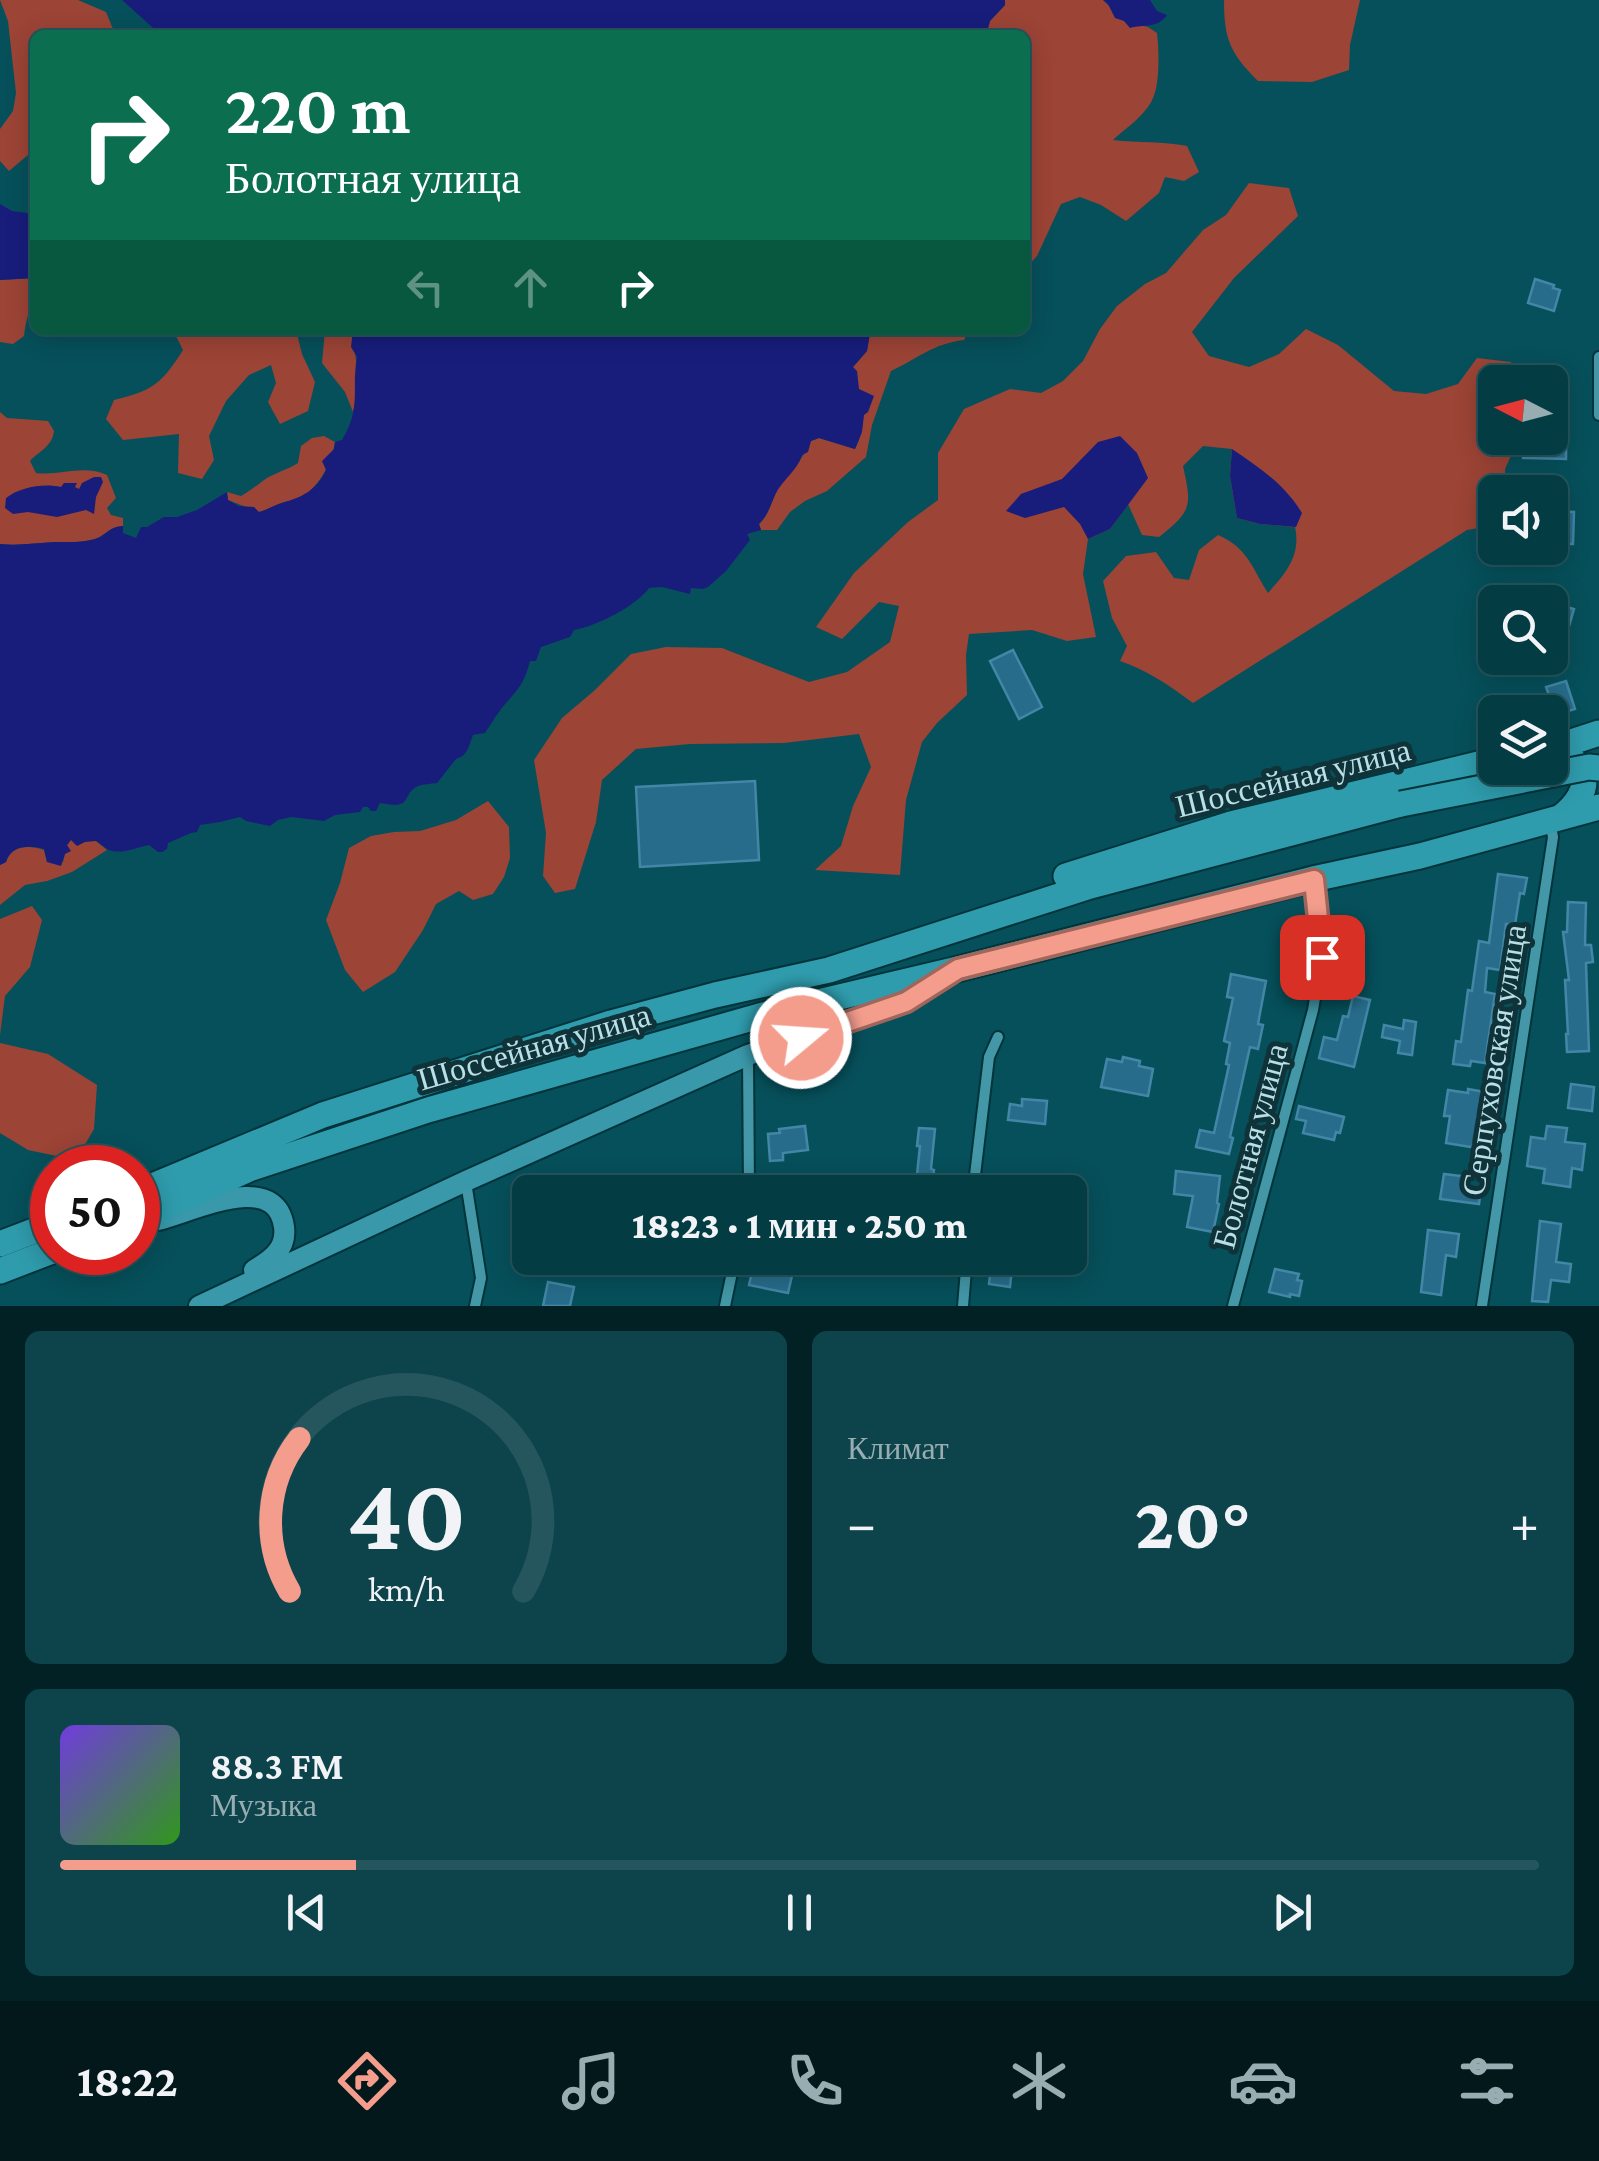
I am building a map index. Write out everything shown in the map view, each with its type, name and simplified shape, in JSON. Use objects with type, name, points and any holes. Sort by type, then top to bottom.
[{"type":"main road","points":[[1568,743],[1599,733]]},
{"type":"main road","points":[[1554,820],[1576,804],[1584,790],[1582,771],[1568,755]]},
{"type":"main road","name":"Шоссейная улица","points":[[829,970],[869,944],[908,929],[1115,860],[1231,824],[1478,764]]},
{"type":"main road","name":"Шоссейная улица","points":[[160,1183],[322,1115],[611,1023],[829,970],[1087,886],[1401,804],[1599,768]]},
{"type":"main road","name":"Шоссейная улица","points":[[160,1211],[249,1169],[428,1110],[763,1015],[1595,810]]},
{"type":"main road","name":"Шоссейная улица","points":[[206,1305],[466,1181],[748,1055],[906,1002],[958,969]]},
{"type":"main road","points":[[160,1219],[226,1198],[264,1200],[278,1212],[284,1224],[284,1240],[271,1260],[247,1274],[240,1286]]},
{"type":"main road","points":[[0,1244],[30,1232]]},
{"type":"main road","points":[[0,1271],[30,1260]]},
{"type":"street","points":[[1599,358],[1599,415]]},
{"type":"street","name":"Серпуховская улица","points":[[1482,1306],[1554,820]]},
{"type":"street","name":"Болотная улица","points":[[1233,1306],[1313,1010],[1322,957],[1314,880]]},
{"type":"street","points":[[974,1175],[990,1057],[998,1037]]},
{"type":"street","points":[[748,1055],[749,1175]]},
{"type":"street","points":[[466,1181],[481,1278],[475,1306]]},
{"type":"street","points":[[725,1306],[732,1275]]},
{"type":"street","points":[[964,1306],[967,1275]]},
{"type":"shaded area","points":[[0,0],[78,0],[106,12],[113,29],[30,30],[30,153],[9,171],[0,161],[0,129],[13,111],[16,93],[8,21]]},
{"type":"shaded area","points":[[122,0],[1005,0],[987,30],[155,30]]},
{"type":"shaded area","points":[[1005,0],[1103,0],[1124,21],[1157,33],[1158,75],[1153,98],[1141,116],[1113,140],[1187,146],[1199,172],[1184,181],[1165,177],[1159,193],[1126,221],[1080,197],[1061,204],[1030,264],[1030,30],[987,30],[990,21]]},
{"type":"shaded area","points":[[1103,0],[1150,0],[1157,11],[1167,15],[1155,24],[1130,28],[1115,18]]},
{"type":"shaded area","points":[[1224,0],[1360,0],[1349,70],[1312,82],[1258,81],[1230,45]]},
{"type":"shaded area","points":[[1249,183],[1289,188],[1298,216],[1234,278],[1192,332],[1209,356],[1249,367],[1279,354],[1306,329],[1338,345],[1394,391],[1426,394],[1458,384],[1477,358],[1511,362],[1512,365],[1478,365],[1478,455],[1511,455],[1505,475],[1478,475],[1478,528],[1467,530],[1193,703],[1149,674],[1120,661],[1127,646],[1112,618],[1103,581],[1126,556],[1156,552],[1174,578],[1189,580],[1199,550],[1218,535],[1243,552],[1268,593],[1291,563],[1296,546],[1295,527],[1237,518],[1230,476],[1232,449],[1203,446],[1183,466],[1187,507],[1159,537],[1142,535],[1128,504],[1110,529],[1088,539],[1083,574],[1096,637],[1067,641],[1032,630],[969,634],[967,695],[922,742],[906,800],[900,875],[815,870],[841,846],[871,767],[859,734],[784,743],[636,749],[602,780],[596,822],[575,889],[555,893],[543,876],[546,833],[534,760],[562,718],[631,654],[666,647],[722,648],[809,682],[847,672],[890,642],[899,606],[879,602],[842,639],[816,627],[854,573],[908,522],[938,500],[938,453],[964,409],[1010,389],[1041,393],[1063,381],[1083,361],[1117,306],[1166,273],[1203,230],[1226,215]]},
{"type":"shaded area","points":[[0,204],[30,216],[30,278],[0,280]]},
{"type":"shaded area","points":[[30,278],[30,309],[24,336],[13,344],[0,342],[0,280]]},
{"type":"shaded area","points":[[176,335],[297,335],[315,382],[308,411],[280,424],[268,402],[276,383],[271,365],[249,375],[226,401],[209,436],[214,460],[202,479],[178,473],[179,434],[123,440],[106,419],[114,400],[155,384],[183,350]]},
{"type":"shaded area","points":[[325,335],[351,335],[357,373],[353,412],[345,392],[322,363]]},
{"type":"shaded area","points":[[352,335],[870,335],[867,351],[853,367],[859,389],[874,396],[864,415],[855,449],[819,438],[811,441],[808,452],[778,490],[759,524],[761,530],[747,534],[750,540],[708,587],[691,588],[690,594],[649,588],[615,614],[541,647],[536,661],[530,661],[521,684],[485,733],[473,735],[466,753],[456,759],[437,783],[418,786],[403,803],[380,803],[376,811],[363,807],[360,812],[335,815],[324,821],[291,817],[270,826],[240,817],[200,825],[197,832],[168,843],[162,852],[149,845],[114,851],[96,841],[77,846],[71,840],[67,845],[71,851],[65,854],[61,866],[47,862],[44,849],[32,847],[16,849],[0,865],[0,544],[85,541],[123,526],[123,533],[136,538],[141,527],[197,510],[227,492],[228,500],[259,512],[308,492],[322,477],[326,470],[322,461],[334,449],[335,442],[342,440],[352,418],[357,357],[351,347]]},
{"type":"shaded area","points":[[870,335],[966,335],[964,340],[934,348],[891,371],[872,425],[866,457],[827,491],[790,512],[777,530],[761,530],[759,524],[779,488],[811,441],[819,438],[855,449],[862,429],[863,392],[853,367],[867,351]]},
{"type":"shaded area","points":[[0,412],[7,418],[48,421],[54,431],[48,445],[30,461],[36,473],[89,470],[107,475],[116,498],[107,508],[111,515],[123,518],[123,526],[85,541],[0,544]]},
{"type":"shaded area","points":[[324,436],[335,442],[330,459],[322,476],[304,496],[259,512],[228,500],[227,492],[241,496],[298,463],[301,446]]},
{"type":"shaded area","points":[[1120,436],[1137,453],[1148,478],[1110,529],[1088,539],[1064,507],[1025,518],[1006,511],[1021,494],[1062,479],[1098,442]]},
{"type":"shaded area","points":[[1232,449],[1287,493],[1302,513],[1296,527],[1237,518],[1230,476]]},
{"type":"shaded area","points":[[94,477],[101,477],[103,482],[94,514],[86,510],[57,517],[28,512],[13,514],[5,508],[6,498],[25,489],[77,483],[75,487],[79,489]]},
{"type":"shaded area","points":[[488,801],[509,827],[510,858],[493,894],[473,900],[459,891],[436,904],[395,972],[363,992],[345,970],[326,920],[349,848],[371,836],[420,831],[456,820]]},
{"type":"shaded area","points":[[71,840],[96,841],[107,850],[72,872],[25,885],[0,905],[0,865],[12,852],[38,848],[44,850],[47,862],[63,862]]},
{"type":"shaded area","points":[[32,906],[42,920],[30,967],[5,996],[0,1035],[0,919]]},
{"type":"shaded area","points":[[0,1043],[48,1054],[97,1085],[94,1129],[85,1145],[30,1145],[30,1150],[0,1133]]},
{"type":"building","points":[[1535,279],[1560,290],[1554,311],[1528,303]]},
{"type":"building","points":[[1523,455],[1566,455],[1566,459]]},
{"type":"building","points":[[1568,512],[1574,512],[1573,544],[1568,544]]},
{"type":"building","points":[[1568,607],[1574,609],[1568,630]]},
{"type":"building","points":[[1013,650],[1042,707],[1019,719],[990,661]]},
{"type":"building","points":[[1566,681],[1575,709],[1568,711],[1568,695],[1549,695],[1546,687]]},
{"type":"building","points":[[755,781],[759,860],[640,867],[636,787]]},
{"type":"building","points":[[1498,874],[1527,878],[1524,894],[1520,893],[1515,925],[1506,924],[1500,970],[1487,968],[1485,992],[1495,994],[1485,1063],[1453,1064],[1456,1041],[1461,1042],[1468,990],[1472,991],[1479,941],[1489,943]]},
{"type":"building","points":[[1568,902],[1586,903],[1585,945],[1591,945],[1593,962],[1586,963],[1589,1051],[1567,1052],[1565,980],[1569,980],[1563,932],[1567,932]]},
{"type":"building","points":[[1231,974],[1266,981],[1258,1049],[1250,1047],[1229,1154],[1196,1147],[1200,1130],[1214,1133],[1229,1065],[1226,1064],[1230,1043],[1224,1041],[1233,998],[1227,997]]},
{"type":"building","points":[[1353,996],[1370,1000],[1354,1067],[1319,1058],[1324,1037],[1337,1040]]},
{"type":"building","points":[[1404,1020],[1416,1022],[1412,1055],[1398,1053],[1400,1041],[1382,1037],[1384,1025],[1403,1029]]},
{"type":"building","points":[[1123,1057],[1153,1069],[1148,1096],[1101,1087],[1107,1059],[1122,1062]]},
{"type":"building","points":[[1571,1084],[1594,1087],[1592,1111],[1568,1108]]},
{"type":"building","points":[[1468,1089],[1485,1092],[1477,1148],[1446,1143],[1450,1116],[1444,1116],[1448,1090],[1468,1093]]},
{"type":"building","points":[[1022,1099],[1047,1101],[1045,1124],[1008,1120],[1010,1104],[1022,1106]]},
{"type":"building","points":[[1299,1106],[1344,1117],[1340,1133],[1336,1132],[1334,1140],[1303,1133],[1306,1121],[1296,1119]]},
{"type":"building","points":[[805,1126],[808,1150],[783,1153],[783,1160],[770,1161],[768,1134]]},
{"type":"building","points":[[1547,1126],[1567,1128],[1565,1142],[1585,1144],[1582,1170],[1572,1168],[1570,1187],[1543,1183],[1545,1169],[1527,1166],[1531,1137],[1545,1139]]},
{"type":"building","points":[[919,1128],[935,1129],[933,1175],[917,1175]]},
{"type":"building","points":[[1176,1171],[1220,1176],[1213,1232],[1187,1227],[1193,1196],[1174,1194]]},
{"type":"building","points":[[1444,1174],[1470,1177],[1468,1187],[1481,1188],[1479,1204],[1440,1199]]},
{"type":"building","points":[[1540,1221],[1561,1224],[1556,1262],[1571,1264],[1569,1282],[1551,1280],[1548,1302],[1532,1301]]},
{"type":"building","points":[[1428,1230],[1459,1234],[1456,1257],[1446,1255],[1441,1295],[1421,1292]]},
{"type":"building","points":[[1275,1269],[1299,1274],[1299,1296],[1269,1292]]},
{"type":"building","points":[[751,1275],[792,1275],[788,1293],[749,1285]]},
{"type":"building","points":[[990,1275],[1011,1275],[1010,1287],[989,1284]]},
{"type":"building","points":[[548,1282],[574,1287],[570,1306],[543,1306]]},
{"type":"route","points":[[801,1038],[906,1002],[958,969],[1314,880],[1322,957]]}]
